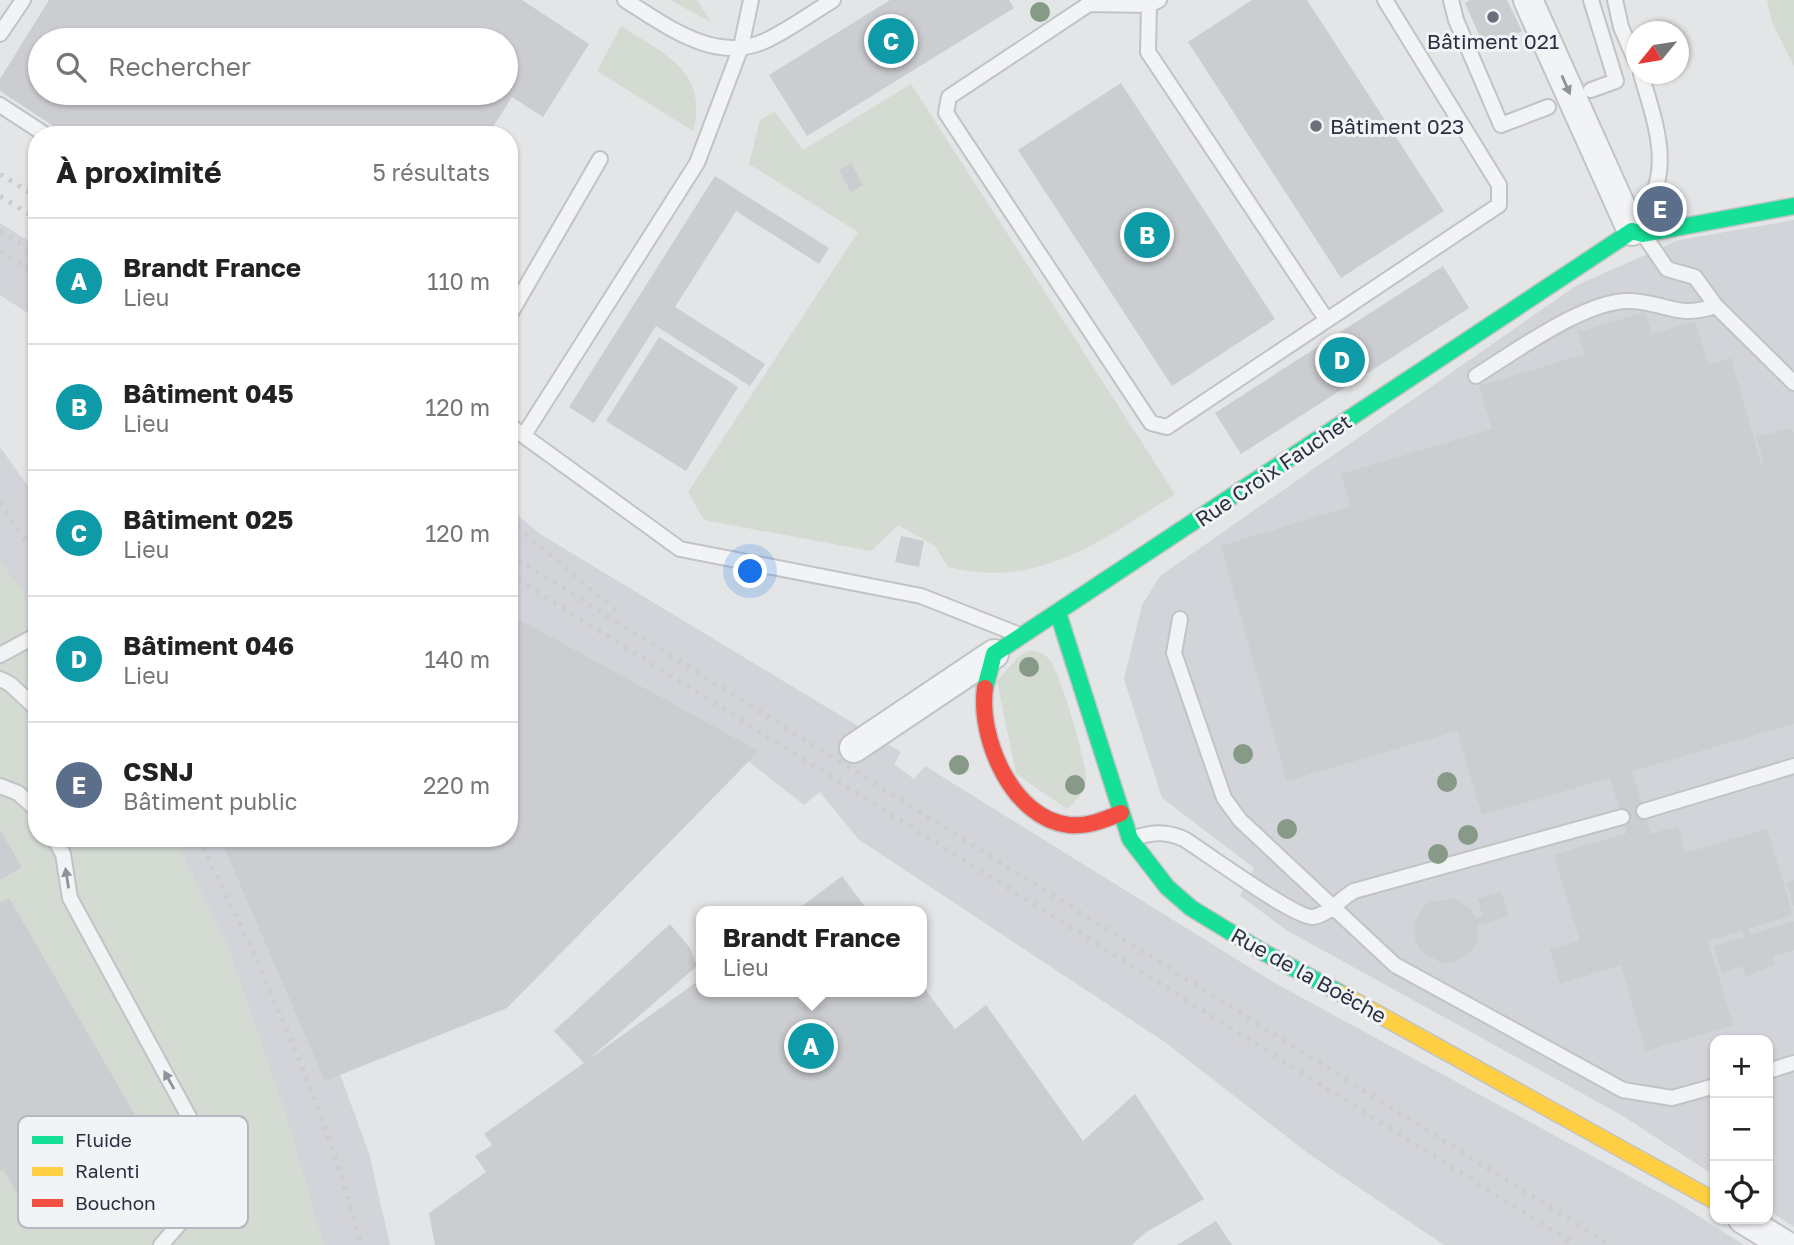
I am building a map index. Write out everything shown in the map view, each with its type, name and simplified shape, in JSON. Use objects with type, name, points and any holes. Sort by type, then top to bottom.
[{"type":"street","points":[[1528,0],[1635,230]]},
{"type":"street","name":"Rue Croix Fauchet","points":[[994,654],[1635,230],[1794,209]]},
{"type":"street","name":"Rue de la Boëche","points":[[1058,613],[1130,839],[1167,887],[1212,921],[1263,952],[1658,1166],[1710,1198]]},
{"type":"street","points":[[994,654],[984,701],[988,727],[998,760],[1020,798],[1045,817],[1067,823],[1089,825],[1121,813]]},
{"type":"street","points":[[853,748],[994,654]]},
{"type":"street","points":[[1751,1224],[1786,1245]]},
{"type":"lane","points":[[0,34],[23,0]]},
{"type":"lane","points":[[625,0],[686,37],[711,47],[741,47],[766,41],[833,0]]},
{"type":"lane","points":[[524,435],[697,163],[741,47],[751,0]]},
{"type":"lane","points":[[1326,319],[1148,52],[1154,2],[1088,2],[949,97],[946,113],[1151,423],[1167,427],[1499,205],[1499,185],[1385,0]]},
{"type":"lane","points":[[1451,0],[1456,20],[1501,125],[1548,107]]},
{"type":"lane","points":[[1591,0],[1616,81],[1591,90]]},
{"type":"lane","points":[[1615,0],[1620,27],[1626,40]]},
{"type":"lane","points":[[1644,84],[1657,131],[1660,172],[1647,211],[1635,230],[1667,269],[1695,278],[1716,306],[1794,383]]},
{"type":"lane","points":[[0,105],[32,126]]},
{"type":"lane","points":[[518,300],[600,159]]},
{"type":"lane","points":[[1476,376],[1571,318],[1614,303],[1631,300],[1692,314],[1716,306]]},
{"type":"lane","points":[[518,431],[680,549],[922,596],[1021,636]]},
{"type":"lane","points":[[1180,619],[1174,653],[1224,798],[1241,820],[1395,965],[1623,1090],[1672,1098],[1710,1087]]},
{"type":"lane","points":[[0,655],[28,640]]},
{"type":"lane","points":[[0,680],[10,684],[28,701]]},
{"type":"lane","points":[[1644,811],[1794,766]]},
{"type":"lane","points":[[0,786],[18,793],[28,802]]},
{"type":"lane","points":[[1130,839],[1153,832],[1173,834],[1302,915],[1310,917],[1320,915],[1354,891],[1622,817]]},
{"type":"lane","points":[[59,847],[63,854],[70,898],[188,1116]]},
{"type":"lane","points":[[1773,1069],[1794,1063]]},
{"type":"lane","points":[[161,1245],[176,1228]]},
{"type":"shaded area","points":[[670,0],[697,0],[711,22]]},
{"type":"shaded area","points":[[1767,0],[1794,0],[1794,66],[1772,23]]},
{"type":"shaded area","points":[[621,26],[667,56],[689,79],[695,93],[693,131],[597,71]]},
{"type":"shaded area","points":[[911,84],[1175,494],[1095,543],[1041,566],[1012,572],[981,572],[948,567],[935,546],[898,525],[871,551],[704,520],[688,492],[858,232],[749,164],[760,120],[775,112],[803,150]]},
{"type":"shaded area","points":[[1794,220],[1794,1227],[1773,1213],[1773,1035],[1710,1035],[1710,1173],[1623,1116],[1288,931],[1240,896],[1254,868],[1162,798],[1124,679],[1142,605],[1160,576],[1577,285],[1679,240]]},
{"type":"shaded area","points":[[0,223],[28,240],[28,313],[0,295]]},
{"type":"shaded area","points":[[0,447],[28,486],[28,609],[0,566]]},
{"type":"shaded area","points":[[518,516],[540,534],[901,752],[894,764],[914,779],[925,766],[1275,983],[1673,1200],[1744,1245],[1444,1245],[1309,1154],[1166,1043],[858,839],[820,792],[804,805],[748,761],[518,635]]},
{"type":"shaded area","points":[[0,561],[28,597],[28,847],[179,847],[228,946],[286,1114],[324,1245],[0,1245]]},
{"type":"shaded area","points":[[1030,650],[1045,655],[1054,668],[1072,717],[1085,768],[1086,783],[1080,795],[1067,809],[1016,774],[997,681],[1018,657]]},
{"type":"shaded area","points":[[160,847],[246,847],[324,1031],[369,1153],[390,1245],[275,1245],[248,1152],[248,1116],[238,1116]]},
{"type":"building","points":[[49,0],[522,0],[589,44],[543,117],[518,101],[518,28],[32,28]]},
{"type":"building","points":[[890,0],[1009,0],[1014,8],[807,136],[769,75]]},
{"type":"building","name":"Bâtiment 023","points":[[1252,0],[1307,0],[1444,211],[1341,278],[1188,42]]},
{"type":"building","name":"Bâtiment 021","points":[[1470,0],[1507,0],[1522,31],[1485,48],[1465,3]]},
{"type":"building","points":[[28,34],[28,105],[507,105],[494,126],[53,126],[0,91],[0,79]]},
{"type":"building","points":[[1121,83],[1275,319],[1172,386],[1018,150]]},
{"type":"building","points":[[851,163],[863,185],[851,192],[839,170]]},
{"type":"building","points":[[715,176],[829,248],[819,264],[736,211],[675,307],[765,364],[750,386],[656,326],[594,423],[569,407]]},
{"type":"building","points":[[1443,266],[1469,308],[1241,454],[1215,413]]},
{"type":"building","points":[[1645,312],[1652,334],[1695,321],[1708,364],[1731,358],[1761,463],[1764,463],[1756,437],[1792,428],[1794,434],[1794,724],[1632,771],[1651,834],[1678,826],[1685,853],[1767,829],[1793,915],[1748,929],[1750,935],[1794,921],[1794,950],[1773,956],[1775,964],[1746,977],[1742,966],[1722,973],[1714,946],[1744,937],[1742,931],[1708,941],[1733,1025],[1646,1051],[1621,965],[1560,984],[1550,949],[1580,941],[1554,855],[1627,833],[1610,778],[1482,815],[1457,731],[1287,781],[1221,546],[1351,506],[1341,474],[1492,429],[1479,386],[1585,354],[1578,332]]},
{"type":"building","points":[[659,337],[738,387],[686,471],[606,421]]},
{"type":"building","points":[[901,536],[924,541],[919,567],[895,562]]},
{"type":"building","points":[[518,619],[759,751],[507,1008],[325,1081],[224,847],[518,847]]},
{"type":"building","points":[[0,830],[22,867],[0,880]]},
{"type":"building","points":[[842,876],[864,906],[802,906]]},
{"type":"building","points":[[1794,880],[1794,905],[1793,905],[1787,883]]},
{"type":"building","points":[[1501,892],[1509,916],[1478,925],[1477,942],[1468,955],[1452,963],[1441,963],[1420,950],[1415,939],[1414,923],[1423,907],[1430,902],[1454,898],[1470,908],[1477,918],[1483,916],[1477,899]]},
{"type":"building","points":[[9,898],[136,1116],[18,1116],[18,1195],[3,1169],[0,1171],[0,903]]},
{"type":"building","points":[[670,924],[690,948],[696,967],[589,1059],[696,983],[696,997],[927,997],[927,992],[955,1029],[986,1005],[1083,1141],[1135,1094],[1204,1199],[1145,1233],[1132,1245],[435,1245],[429,1213],[486,1172],[475,1156],[492,1145],[484,1134],[584,1063],[554,1031]]},
{"type":"building","points":[[1216,1221],[1232,1245],[1177,1245]]},
{"type":"railway","points":[[0,174],[28,191]]},
{"type":"railway","points":[[0,196],[28,213]]},
{"type":"railway","points":[[0,231],[28,248]]},
{"type":"railway","points":[[0,251],[28,269]]},
{"type":"railway","points":[[0,502],[28,544]]},
{"type":"railway","points":[[518,528],[621,615]]},
{"type":"railway","points":[[518,560],[1610,1245]]},
{"type":"railway","points":[[518,580],[1576,1245]]},
{"type":"railway","points":[[202,847],[290,1037],[329,1140],[361,1245]]},
{"type":"traffic: fast","points":[[985,688],[994,654],[1632,231],[1643,234],[1794,206]]},
{"type":"traffic: fast","points":[[1058,613],[1130,839],[1167,887],[1191,908],[1263,952],[1342,994]]},
{"type":"traffic: slow","points":[[1342,994],[1710,1198]]},
{"type":"traffic: jam","points":[[985,688],[984,708],[993,751],[1003,773],[1031,808],[1049,819],[1069,825],[1089,824],[1121,813]]},
{"type":"place","name":"Bâtiment 021","points":[[1493,17]]},
{"type":"place","name":"Bâtiment 025","points":[[891,41]]},
{"type":"place","name":"Bâtiment 023","points":[[1316,126]]},
{"type":"place","name":"CSNJ","points":[[1660,209]]},
{"type":"place","name":"Bâtiment 045","points":[[1147,235]]},
{"type":"place","name":"Bâtiment 046","points":[[1342,360]]},
{"type":"place","name":"Brandt France","points":[[811,1046]]}]
